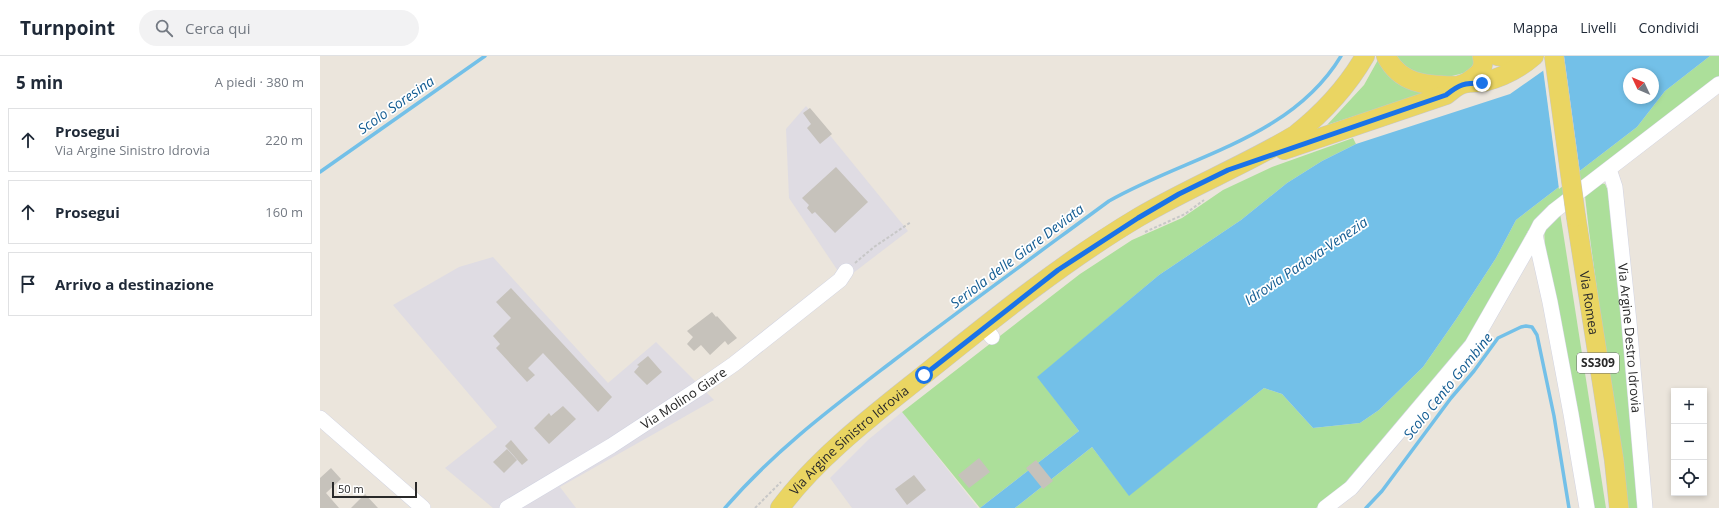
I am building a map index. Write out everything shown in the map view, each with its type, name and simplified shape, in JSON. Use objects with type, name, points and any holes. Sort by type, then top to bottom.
[{"type":"main road","name":"Via Argine Sinistro Idrovia","points":[[785,494],[867,420],[988,332],[1061,275],[1144,214],[1179,194],[1284,142],[1312,122],[1348,82],[1365,56]]},
{"type":"main road","points":[[1386,56],[1394,67],[1412,81],[1426,85],[1482,83],[1518,69],[1534,56]]},
{"type":"main road","points":[[1228,170],[1446,95],[1479,74],[1483,65],[1482,56]]},
{"type":"main road","points":[[1497,56],[1516,58],[1527,56]]},
{"type":"main road","name":"Via Romea","points":[[1554,56],[1576,217],[1614,460],[1619,508]]},
{"type":"street","points":[[1325,508],[1351,488],[1472,345],[1540,225],[1554,211],[1719,84]]},
{"type":"street","name":"Via Argine Destro Idrovia","points":[[1607,171],[1611,175],[1615,187],[1629,322],[1645,508]]},
{"type":"street","points":[[1535,235],[1568,399],[1587,508]]},
{"type":"street","name":"Via Molino Giare","points":[[507,508],[611,446],[734,364],[840,280],[846,270]]},
{"type":"street","points":[[320,418],[423,508]]},
{"type":"street","points":[[770,508],[785,494]]},
{"type":"path","points":[[1138,235],[1185,214],[1207,199]]},
{"type":"path","points":[[846,270],[874,247],[911,222]]},
{"type":"path","points":[[755,508],[785,494]]},
{"type":"shaded area","points":[[806,106],[908,231],[844,280],[789,198],[786,129]]},
{"type":"shaded area","points":[[493,257],[608,383],[656,342],[714,400],[560,487],[576,508],[493,508],[445,468],[497,427],[393,305],[459,267]]},
{"type":"shaded area","points":[[902,412],[978,508],[852,508],[830,478],[868,440]]},
{"type":"green space","points":[[1393,56],[1476,57],[1472,71],[1444,78],[1410,73]]},
{"type":"green space","points":[[1710,56],[1719,56],[1719,76],[1537,219],[1528,231],[1493,297],[1463,346],[1352,476],[1337,491],[1316,508],[1015,508],[1092,447],[1129,495],[1264,388],[1282,394],[1313,428],[1360,423],[1379,410],[1423,367],[1496,258],[1516,220],[1637,127],[1655,104],[1659,104],[1659,99],[1665,91]]},
{"type":"green space","points":[[1379,58],[1429,92],[1327,125],[1364,85]]},
{"type":"green space","points":[[1353,138],[1356,144],[1322,161],[1287,183],[1241,220],[1159,275],[1038,377],[1079,431],[980,508],[902,412],[1080,274],[1132,240],[1182,218],[1223,190],[1272,167]]},
{"type":"green space","points":[[1600,183],[1605,184],[1610,195],[1639,508],[1627,508],[1589,231],[1585,196]]},
{"type":"green space","points":[[1560,213],[1606,508],[1591,508],[1545,247],[1544,228]]},
{"type":"water","name":"Idrovia Padova-Venezia","points":[[1564,56],[1710,56],[1665,91],[1659,99],[1659,68],[1623,68],[1623,104],[1655,104],[1637,127],[1516,220],[1496,258],[1423,367],[1379,410],[1360,423],[1313,428],[1282,394],[1264,388],[1129,496],[1092,447],[1015,508],[980,508],[1079,431],[1037,377],[1159,275],[1241,220],[1287,183],[1322,161],[1356,144],[1510,94]]},
{"type":"pier","points":[[1561,56],[1564,56],[1580,173],[1559,189],[1543,69]]},
{"type":"building","points":[[810,108],[832,134],[820,144],[807,128],[811,124],[803,113]]},
{"type":"building","points":[[836,167],[868,202],[835,233],[815,212],[812,214],[807,208],[809,205],[802,198]]},
{"type":"building","points":[[511,288],[612,397],[598,412],[543,353],[528,368],[535,375],[527,382],[496,348],[500,344],[493,336],[511,318],[496,302]]},
{"type":"building","points":[[712,312],[737,338],[728,345],[725,341],[710,355],[701,345],[694,351],[687,344],[693,337],[687,331]]},
{"type":"building","points":[[648,356],[662,372],[647,385],[634,372],[639,366],[637,365]]},
{"type":"building","points":[[563,406],[576,419],[549,444],[534,428],[549,413],[551,416]]},
{"type":"building","points":[[511,440],[528,460],[522,465],[505,446]]},
{"type":"building","points":[[507,449],[517,460],[504,473],[493,462]]},
{"type":"building","points":[[979,458],[990,472],[969,488],[958,475]]},
{"type":"building","points":[[1036,460],[1053,481],[1043,489],[1026,468]]},
{"type":"building","points":[[331,468],[341,479],[326,493],[339,508],[320,508],[320,478]]},
{"type":"building","points":[[914,475],[926,490],[907,505],[895,489]]},
{"type":"building","points":[[365,494],[378,508],[351,508]]},
{"type":"waterway","name":"Scolo Soresina","points":[[320,172],[485,56]]},
{"type":"waterway","name":"Seriola delle Giare Deviata","points":[[725,508],[784,448],[827,412],[893,361],[1109,201],[1140,185],[1236,143],[1266,126],[1295,107],[1320,84],[1341,56]]},
{"type":"waterway","name":"Scolo Cento Gombine","points":[[1366,508],[1382,491],[1451,398],[1474,371],[1498,338],[1526,326],[1532,327],[1537,335],[1554,416],[1569,508]]},
{"type":"route","points":[[924,375],[1058,270],[1090,248],[1179,194],[1228,170],[1446,95],[1458,86],[1466,83],[1482,83]]}]
